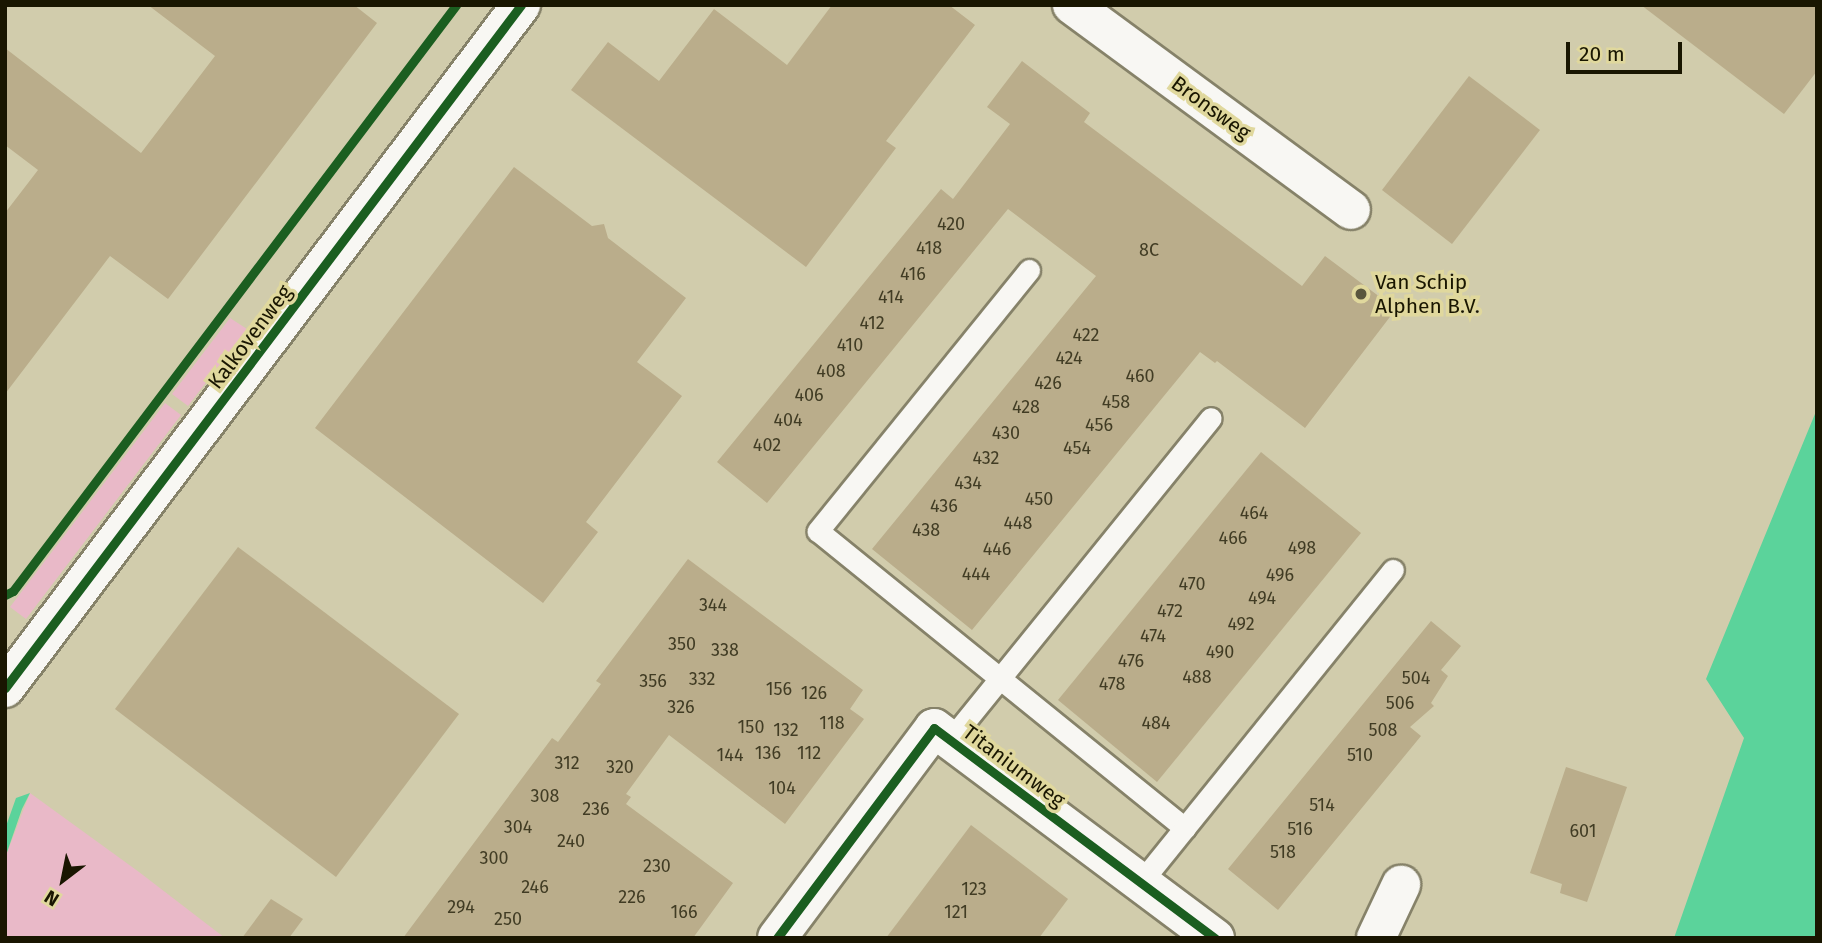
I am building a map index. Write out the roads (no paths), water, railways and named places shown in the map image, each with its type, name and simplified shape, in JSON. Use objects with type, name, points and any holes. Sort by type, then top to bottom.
[{"type":"street","name":"Bronsweg","points":[[1072,5],[1351,210]]},
{"type":"street","name":"Kalkovenweg","points":[[5,688],[513,8]]},
{"type":"street","name":"Titaniumweg","points":[[777,938],[934,728],[1215,938]]},
{"type":"street","points":[[1376,938],[1401,885]]},
{"type":"lane","points":[[1029,271],[818,531],[1185,828]]},
{"type":"lane","name":"Titaniumweg","points":[[950,740],[1211,418]]},
{"type":"lane","points":[[1141,882],[1393,570]]},
{"type":"place","name":"Van Schip Alphen B.V.","points":[[1361,294]]}]
